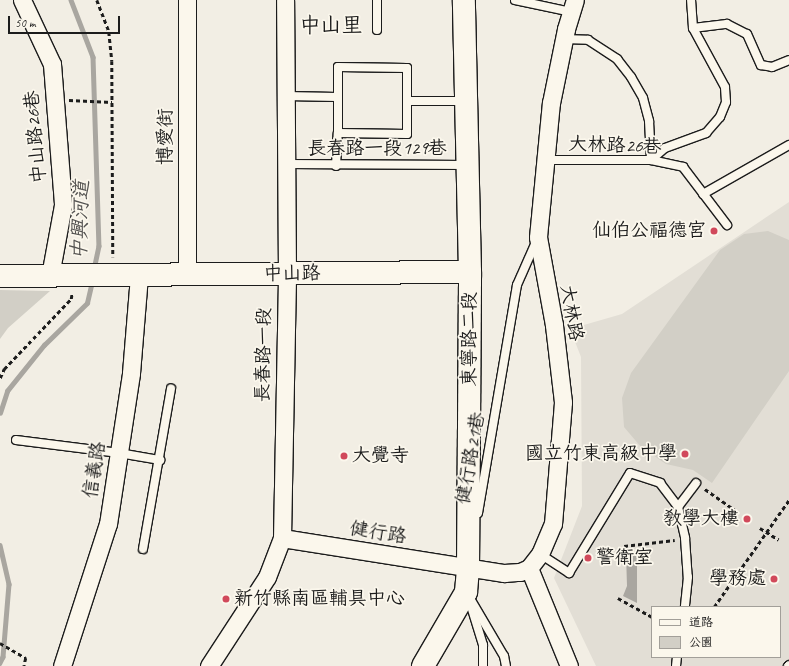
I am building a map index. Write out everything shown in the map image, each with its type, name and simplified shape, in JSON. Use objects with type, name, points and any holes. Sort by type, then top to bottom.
[{"type":"main road","name":"東寧路二段","points":[[422,666],[466,592],[468,569],[470,272],[464,0]]},
{"type":"main road","name":"中山路","points":[[72,276],[470,272]]},
{"type":"main road","points":[[0,276],[72,276]]},
{"type":"street","name":"中山路26巷","points":[[22,0],[52,64],[63,205],[50,276]]},
{"type":"street","name":"博愛街","points":[[187,0],[187,274]]},
{"type":"street","name":"長春路一段","points":[[208,666],[267,577],[282,538],[287,274],[284,96],[285,0]]},
{"type":"street","name":"大林路","points":[[529,568],[540,554],[554,524],[563,402],[554,325],[538,237],[551,103],[564,39],[573,6]]},
{"type":"street","name":"信義路","points":[[62,666],[108,524],[132,373],[139,275]]},
{"type":"street","name":"健行路","points":[[282,538],[468,569]]},
{"type":"street","points":[[468,569],[504,573],[520,572],[529,568],[569,666]]},
{"type":"lane","points":[[377,0],[377,30]]},
{"type":"lane","points":[[515,0],[573,6]]},
{"type":"lane","points":[[651,160],[665,148],[706,133],[720,118],[726,102],[724,88],[693,28],[691,0]]},
{"type":"lane","points":[[693,28],[727,24],[748,34],[761,65],[772,67],[789,60]]},
{"type":"lane","points":[[564,39],[588,40],[617,59],[631,77],[642,98],[649,121],[651,160]]},
{"type":"lane","points":[[336,166],[338,134],[338,67],[407,68],[407,134],[338,134]]},
{"type":"lane","points":[[284,96],[337,97]]},
{"type":"lane","points":[[407,101],[466,101]]},
{"type":"lane","points":[[703,194],[789,145]]},
{"type":"lane","name":"大林路26巷","points":[[546,160],[651,160],[682,167],[727,225]]},
{"type":"lane","name":"長春路一段129巷","points":[[286,164],[336,166],[468,165]]},
{"type":"lane","name":"健行路21巷","points":[[468,569],[517,285],[538,237]]},
{"type":"lane","points":[[143,549],[160,460],[170,388]]},
{"type":"lane","points":[[16,440],[119,453],[160,460]]},
{"type":"lane","points":[[540,554],[569,573],[630,472],[660,483],[678,507],[685,538],[688,577],[685,606]]},
{"type":"lane","points":[[678,507],[696,483]]},
{"type":"lane","points":[[466,592],[484,645],[483,666]]},
{"type":"lane","points":[[466,592],[504,656],[506,666]]},
{"type":"path","points":[[97,0],[110,32],[114,275]]},
{"type":"path","points":[[54,99],[112,102]]},
{"type":"path","points":[[0,378],[4,369],[71,299],[72,276]]},
{"type":"path","points":[[696,483],[734,510]]},
{"type":"path","points":[[715,606],[789,500]]},
{"type":"path","points":[[760,528],[779,540]]},
{"type":"path","points":[[624,546],[685,538]]},
{"type":"path","points":[[618,598],[651,617]]},
{"type":"path","points":[[0,643],[26,658],[24,666]]},
{"type":"shaded area","name":"國立竹東高級中學","points":[[789,202],[789,666],[596,666],[554,578],[582,506],[581,357],[570,329],[622,314]]},
{"type":"shaded area","points":[[626,554],[637,556],[637,603],[623,596],[627,586]]},
{"type":"green space","points":[[768,231],[789,240],[789,371],[712,483],[693,470],[666,464],[641,447],[624,427],[622,398],[631,373],[720,250],[744,234]]},
{"type":"green space","points":[[0,290],[50,291],[8,328],[0,339]]},
{"type":"waterway","name":"中興河道","points":[[71,0],[93,57],[99,246],[94,269]]},
{"type":"waterway","name":"中興河道","points":[[0,413],[7,391],[44,345],[87,303],[92,281]]},
{"type":"waterway","name":"中興河道","points":[[0,545],[9,584],[3,657],[0,663]]},
{"type":"place","name":"仙伯公福德宮","points":[[714,231]]},
{"type":"place","name":"國立竹東高級中學","points":[[685,454]]},
{"type":"place","name":"大覺寺","points":[[344,456]]},
{"type":"place","name":"教學大樓","points":[[747,519]]},
{"type":"place","name":"警衛室","points":[[588,558]]},
{"type":"place","name":"學務處","points":[[774,579]]},
{"type":"place","name":"新竹縣南區輔具中心","points":[[226,599]]},
{"type":"district","name":"中山里","points":[[331,25]]}]
